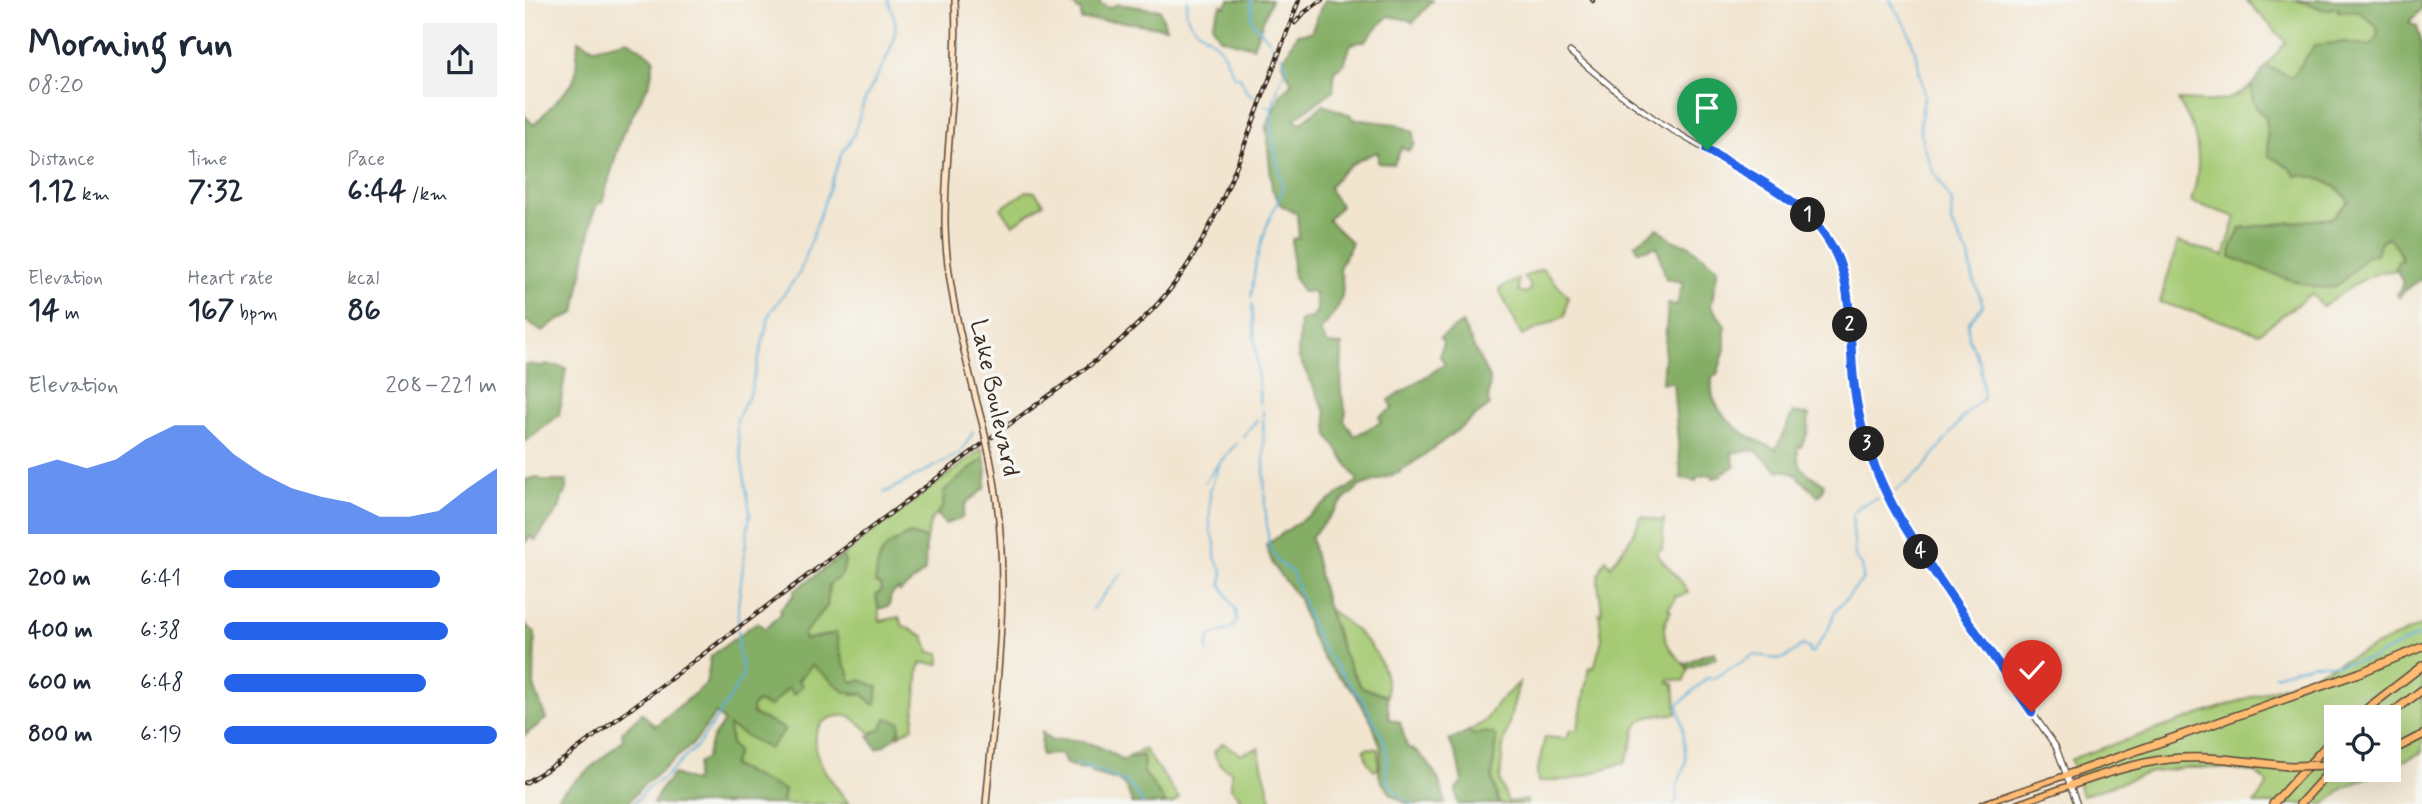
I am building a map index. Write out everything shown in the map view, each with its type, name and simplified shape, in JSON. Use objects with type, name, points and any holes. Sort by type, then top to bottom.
[{"type":"highway","points":[[2067,775],[2359,673],[2422,647]]},
{"type":"highway","points":[[2372,705],[2422,666]]},
{"type":"highway","points":[[2401,706],[2422,690]]},
{"type":"highway","points":[[2401,746],[2422,735]]},
{"type":"highway","points":[[2273,804],[2324,748]]},
{"type":"highway","points":[[2071,785],[2133,765],[2171,759],[2324,764]]},
{"type":"highway","points":[[2300,804],[2324,777]]},
{"type":"main road","name":"Lake Boulevard","points":[[955,0],[956,65],[946,196],[946,233],[957,309],[996,493],[1004,576],[986,804]]},
{"type":"main road","points":[[1982,804],[2067,775]]},
{"type":"main road","points":[[2017,804],[2071,785]]},
{"type":"street","points":[[1570,52],[1620,94],[1662,124],[1788,198],[1809,216],[1823,233],[1838,259],[1848,290],[1857,405],[1872,458],[1885,491],[1915,544],[2056,747],[2077,804]]},
{"type":"green space","points":[[1067,0],[1099,0],[1102,5],[1110,8],[1117,4],[1160,10],[1166,28],[1118,21],[1081,20],[1081,12]]},
{"type":"green space","points":[[1229,0],[1271,0],[1253,47],[1220,38],[1212,24],[1222,4],[1225,7]]},
{"type":"green space","points":[[1324,0],[1433,0],[1413,23],[1388,16],[1365,41],[1351,44],[1344,64],[1335,70],[1333,91],[1295,118],[1300,124],[1323,105],[1351,115],[1352,119],[1396,124],[1414,132],[1415,143],[1408,151],[1402,147],[1394,164],[1378,163],[1378,152],[1371,154],[1344,171],[1329,189],[1341,206],[1328,220],[1352,243],[1339,268],[1343,287],[1340,302],[1320,331],[1327,344],[1342,345],[1341,393],[1346,412],[1344,421],[1355,436],[1381,422],[1379,417],[1393,408],[1389,400],[1445,364],[1440,356],[1443,341],[1440,338],[1462,323],[1490,380],[1490,405],[1398,473],[1360,486],[1311,537],[1330,615],[1351,670],[1361,687],[1387,696],[1389,719],[1400,722],[1407,747],[1422,756],[1433,770],[1445,804],[1408,804],[1392,795],[1381,781],[1381,748],[1372,723],[1355,693],[1319,651],[1299,599],[1273,565],[1266,545],[1358,481],[1328,435],[1326,412],[1298,356],[1300,320],[1312,318],[1317,310],[1314,291],[1302,292],[1293,274],[1292,239],[1299,238],[1297,214],[1281,205],[1272,189],[1266,127],[1280,95],[1292,83],[1282,63],[1297,34],[1311,32]]},
{"type":"green space","points":[[2246,0],[2297,0],[2325,10],[2336,6],[2339,8],[2338,12],[2358,11],[2377,26],[2378,36],[2371,47],[2345,42],[2292,77],[2266,66],[2286,42]]},
{"type":"green space","points":[[2297,0],[2422,0],[2422,9],[2409,22],[2417,26],[2422,44],[2422,279],[2399,297],[2397,295],[2403,282],[2395,267],[2397,262],[2402,260],[2388,237],[2382,240],[2375,255],[2367,255],[2340,284],[2327,288],[2300,283],[2231,257],[2232,245],[2241,228],[2332,218],[2349,201],[2333,186],[2319,179],[2296,176],[2290,168],[2269,156],[2266,117],[2254,103],[2252,85],[2266,66],[2292,77],[2315,45],[2345,42],[2371,46],[2378,36],[2377,26],[2358,11],[2337,12],[2337,7],[2325,10]]},
{"type":"green space","points":[[578,40],[594,48],[628,40],[654,58],[650,82],[622,135],[602,203],[598,203],[593,214],[575,313],[553,323],[542,332],[525,320],[525,116],[534,125],[572,84],[576,72]]},
{"type":"green space","points":[[2252,85],[2255,103],[2266,117],[2269,156],[2290,168],[2296,176],[2319,179],[2333,186],[2349,201],[2332,218],[2241,228],[2325,287],[2343,280],[2367,254],[2375,255],[2382,240],[2389,237],[2400,250],[2402,261],[2395,271],[2386,271],[2367,278],[2322,307],[2312,293],[2259,333],[2160,302],[2178,242],[2224,256],[2236,217],[2191,202],[2198,171],[2198,150],[2188,117],[2178,100],[2225,100]]},
{"type":"green space","points":[[1027,191],[1035,192],[1044,203],[1013,225],[1001,208]]},
{"type":"green space","points":[[1658,228],[1674,241],[1688,245],[1718,268],[1711,306],[1725,325],[1725,349],[1717,375],[1712,377],[1712,394],[1719,409],[1740,430],[1776,449],[1793,412],[1809,415],[1808,432],[1801,447],[1798,446],[1798,461],[1803,470],[1824,484],[1818,496],[1797,476],[1788,471],[1777,470],[1755,450],[1731,453],[1735,466],[1722,473],[1722,476],[1713,478],[1712,474],[1697,477],[1696,481],[1681,478],[1673,382],[1662,383],[1668,304],[1677,305],[1683,282],[1666,279],[1657,246],[1638,251],[1635,244]]},
{"type":"green space","points":[[1542,269],[1568,296],[1565,316],[1522,336],[1499,289],[1518,279],[1519,291],[1526,293],[1530,290],[1530,284],[1523,277]]},
{"type":"green space","points":[[525,364],[566,368],[559,415],[525,442]]},
{"type":"green space","points":[[982,449],[984,458],[944,491],[943,507],[931,520],[926,539],[910,534],[880,585],[881,591],[876,595],[880,621],[899,617],[903,626],[924,636],[929,652],[940,653],[940,664],[922,663],[919,668],[913,727],[897,737],[901,730],[883,728],[871,733],[850,716],[830,718],[823,722],[816,735],[816,752],[826,773],[849,804],[782,804],[783,790],[732,766],[737,752],[728,733],[729,725],[753,714],[751,707],[757,702],[770,707],[788,688],[794,694],[798,680],[812,665],[851,694],[863,694],[876,704],[849,677],[836,634],[804,641],[804,633],[827,606],[829,585],[842,574],[845,562],[842,556]]},
{"type":"green space","points":[[984,458],[987,470],[985,488],[966,503],[962,518],[945,524],[937,514],[943,507],[944,491]]},
{"type":"green space","points":[[537,477],[544,481],[567,481],[565,495],[559,509],[535,540],[530,536],[525,543],[525,480]]},
{"type":"green space","points":[[1641,516],[1660,521],[1664,519],[1662,549],[1657,554],[1682,582],[1688,593],[1675,597],[1668,608],[1671,611],[1664,628],[1670,649],[1688,668],[1684,681],[1669,679],[1668,682],[1674,684],[1677,714],[1642,720],[1637,725],[1625,762],[1574,779],[1538,782],[1537,773],[1545,737],[1566,739],[1570,730],[1578,728],[1589,667],[1594,668],[1602,639],[1599,573],[1606,559],[1611,566],[1633,535]]},
{"type":"green space","points":[[910,534],[926,539],[925,571],[900,592],[898,589],[891,595],[889,606],[879,609],[876,595],[881,591],[880,585],[875,583],[880,557],[892,543]]},
{"type":"green space","points":[[842,556],[845,562],[842,574],[829,585],[827,606],[804,633],[804,640],[836,633],[842,661],[850,679],[855,683],[861,680],[878,687],[876,704],[872,704],[863,694],[845,692],[812,665],[798,680],[803,685],[794,695],[788,688],[770,707],[757,702],[752,707],[753,714],[785,729],[769,749],[729,726],[731,744],[737,752],[732,766],[784,790],[782,804],[653,804],[662,787],[674,774],[695,782],[698,763],[706,758],[712,739],[724,722],[716,713],[693,744],[641,787],[627,804],[554,804],[559,795],[623,740],[622,732],[642,713],[655,726],[706,684],[711,656],[757,622],[765,629],[781,614],[780,609],[794,595],[794,591]]},
{"type":"green space","points":[[1328,608],[1370,645],[1383,668],[1387,696],[1361,687],[1344,655]]},
{"type":"green space","points":[[525,624],[535,633],[534,686],[546,719],[525,735]]},
{"type":"green space","points":[[2422,625],[2422,752],[2401,762],[2401,705],[2324,705],[2324,782],[2357,782],[2342,789],[2325,804],[2254,804],[2268,784],[2255,772],[2212,768],[2183,768],[2148,773],[2082,796],[2071,759],[2300,680]]},
{"type":"green space","points":[[1715,652],[1716,658],[1688,668],[1684,664],[1703,655]]},
{"type":"green space","points":[[1519,683],[1503,747],[1500,780],[1508,802],[1527,800],[1527,804],[1499,804],[1492,777],[1496,739],[1493,734],[1484,732],[1472,735],[1469,731],[1485,721],[1498,702]]},
{"type":"green space","points":[[886,718],[900,722],[899,732],[877,749],[868,736],[882,728]]},
{"type":"green space","points":[[1469,731],[1472,735],[1484,732],[1493,734],[1496,739],[1492,777],[1499,804],[1458,804],[1456,789],[1462,782],[1457,757],[1449,740]]},
{"type":"green space","points":[[1042,732],[1051,741],[1079,741],[1108,751],[1123,761],[1131,756],[1135,758],[1143,755],[1144,772],[1166,804],[1132,804],[1127,789],[1119,781],[1093,773],[1090,769],[1065,763],[1062,754],[1041,755]]},
{"type":"green space","points":[[1223,743],[1240,754],[1258,748],[1272,804],[1241,804],[1240,798],[1231,788],[1231,771],[1220,764],[1214,752]]},
{"type":"green space","points":[[1144,749],[1179,798],[1172,804],[1166,804],[1144,772],[1143,755],[1135,758],[1131,756]]},
{"type":"green space","points":[[1378,749],[1378,770],[1374,770],[1367,761],[1364,750]]},
{"type":"waterway","points":[[738,625],[750,512],[737,419],[750,393],[770,313],[800,272],[842,152],[853,135],[864,102],[890,50],[895,23],[888,0]]},
{"type":"waterway","points":[[1188,0],[1187,17],[1191,23],[1219,47],[1234,76],[1240,77],[1246,91],[1256,99]]},
{"type":"waterway","points":[[1251,0],[1252,21],[1269,40]]},
{"type":"waterway","points":[[1890,0],[1908,30],[1917,57],[1924,96],[1920,126],[1923,145],[1932,169],[1952,202],[1951,223],[1969,256],[1973,278],[1983,305],[1968,327],[1969,338],[1980,364],[1984,398],[1969,410],[1922,470],[1895,491]]},
{"type":"waterway","points":[[1271,43],[1277,51]]},
{"type":"waterway","points":[[1272,108],[1281,77],[1288,68],[1281,55]]},
{"type":"waterway","points":[[1251,298],[1256,261],[1267,225],[1283,189],[1271,130],[1272,109],[1265,105]]},
{"type":"waterway","points":[[1252,304],[1260,405]]},
{"type":"waterway","points":[[1263,411],[1265,507],[1269,546],[1278,562],[1292,572],[1323,649],[1363,701],[1382,735],[1388,757],[1387,781],[1396,792],[1413,804]]},
{"type":"waterway","points":[[1243,436],[1257,420]]},
{"type":"waterway","points":[[884,493],[960,453],[973,432]]},
{"type":"waterway","points":[[1207,652],[1209,637],[1232,628],[1237,621],[1236,611],[1221,584],[1223,572],[1215,558],[1215,542],[1210,529],[1210,491],[1220,462],[1237,443]]},
{"type":"waterway","points":[[1205,482],[1219,463]]},
{"type":"waterway","points":[[1674,804],[1677,799],[1676,789],[1686,762],[1678,705],[1707,678],[1712,679],[1754,655],[1782,659],[1802,645],[1810,649],[1809,653],[1813,652],[1828,630],[1835,612],[1863,579],[1862,565],[1855,556],[1852,514],[1860,506],[1878,498]]},
{"type":"waterway","points":[[1092,609],[1122,573]]},
{"type":"waterway","points":[[633,804],[698,745],[726,704],[742,677],[738,630]]},
{"type":"waterway","points":[[2275,675],[2312,664],[2341,664],[2370,659],[2422,634]]},
{"type":"waterway","points":[[1076,764],[1093,768],[1126,783],[1143,804]]},
{"type":"railway","points":[[992,437],[1110,349],[1153,309],[1185,269],[1208,230],[1227,189],[1299,0]]},
{"type":"railway","points":[[1295,23],[1322,0]]},
{"type":"railway","points":[[525,783],[564,759],[981,445]]},
{"type":"route","points":[[1707,150],[1788,198],[1812,219],[1832,246],[1842,267],[1848,290],[1857,405],[1881,483],[1913,541],[2032,712]]}]
